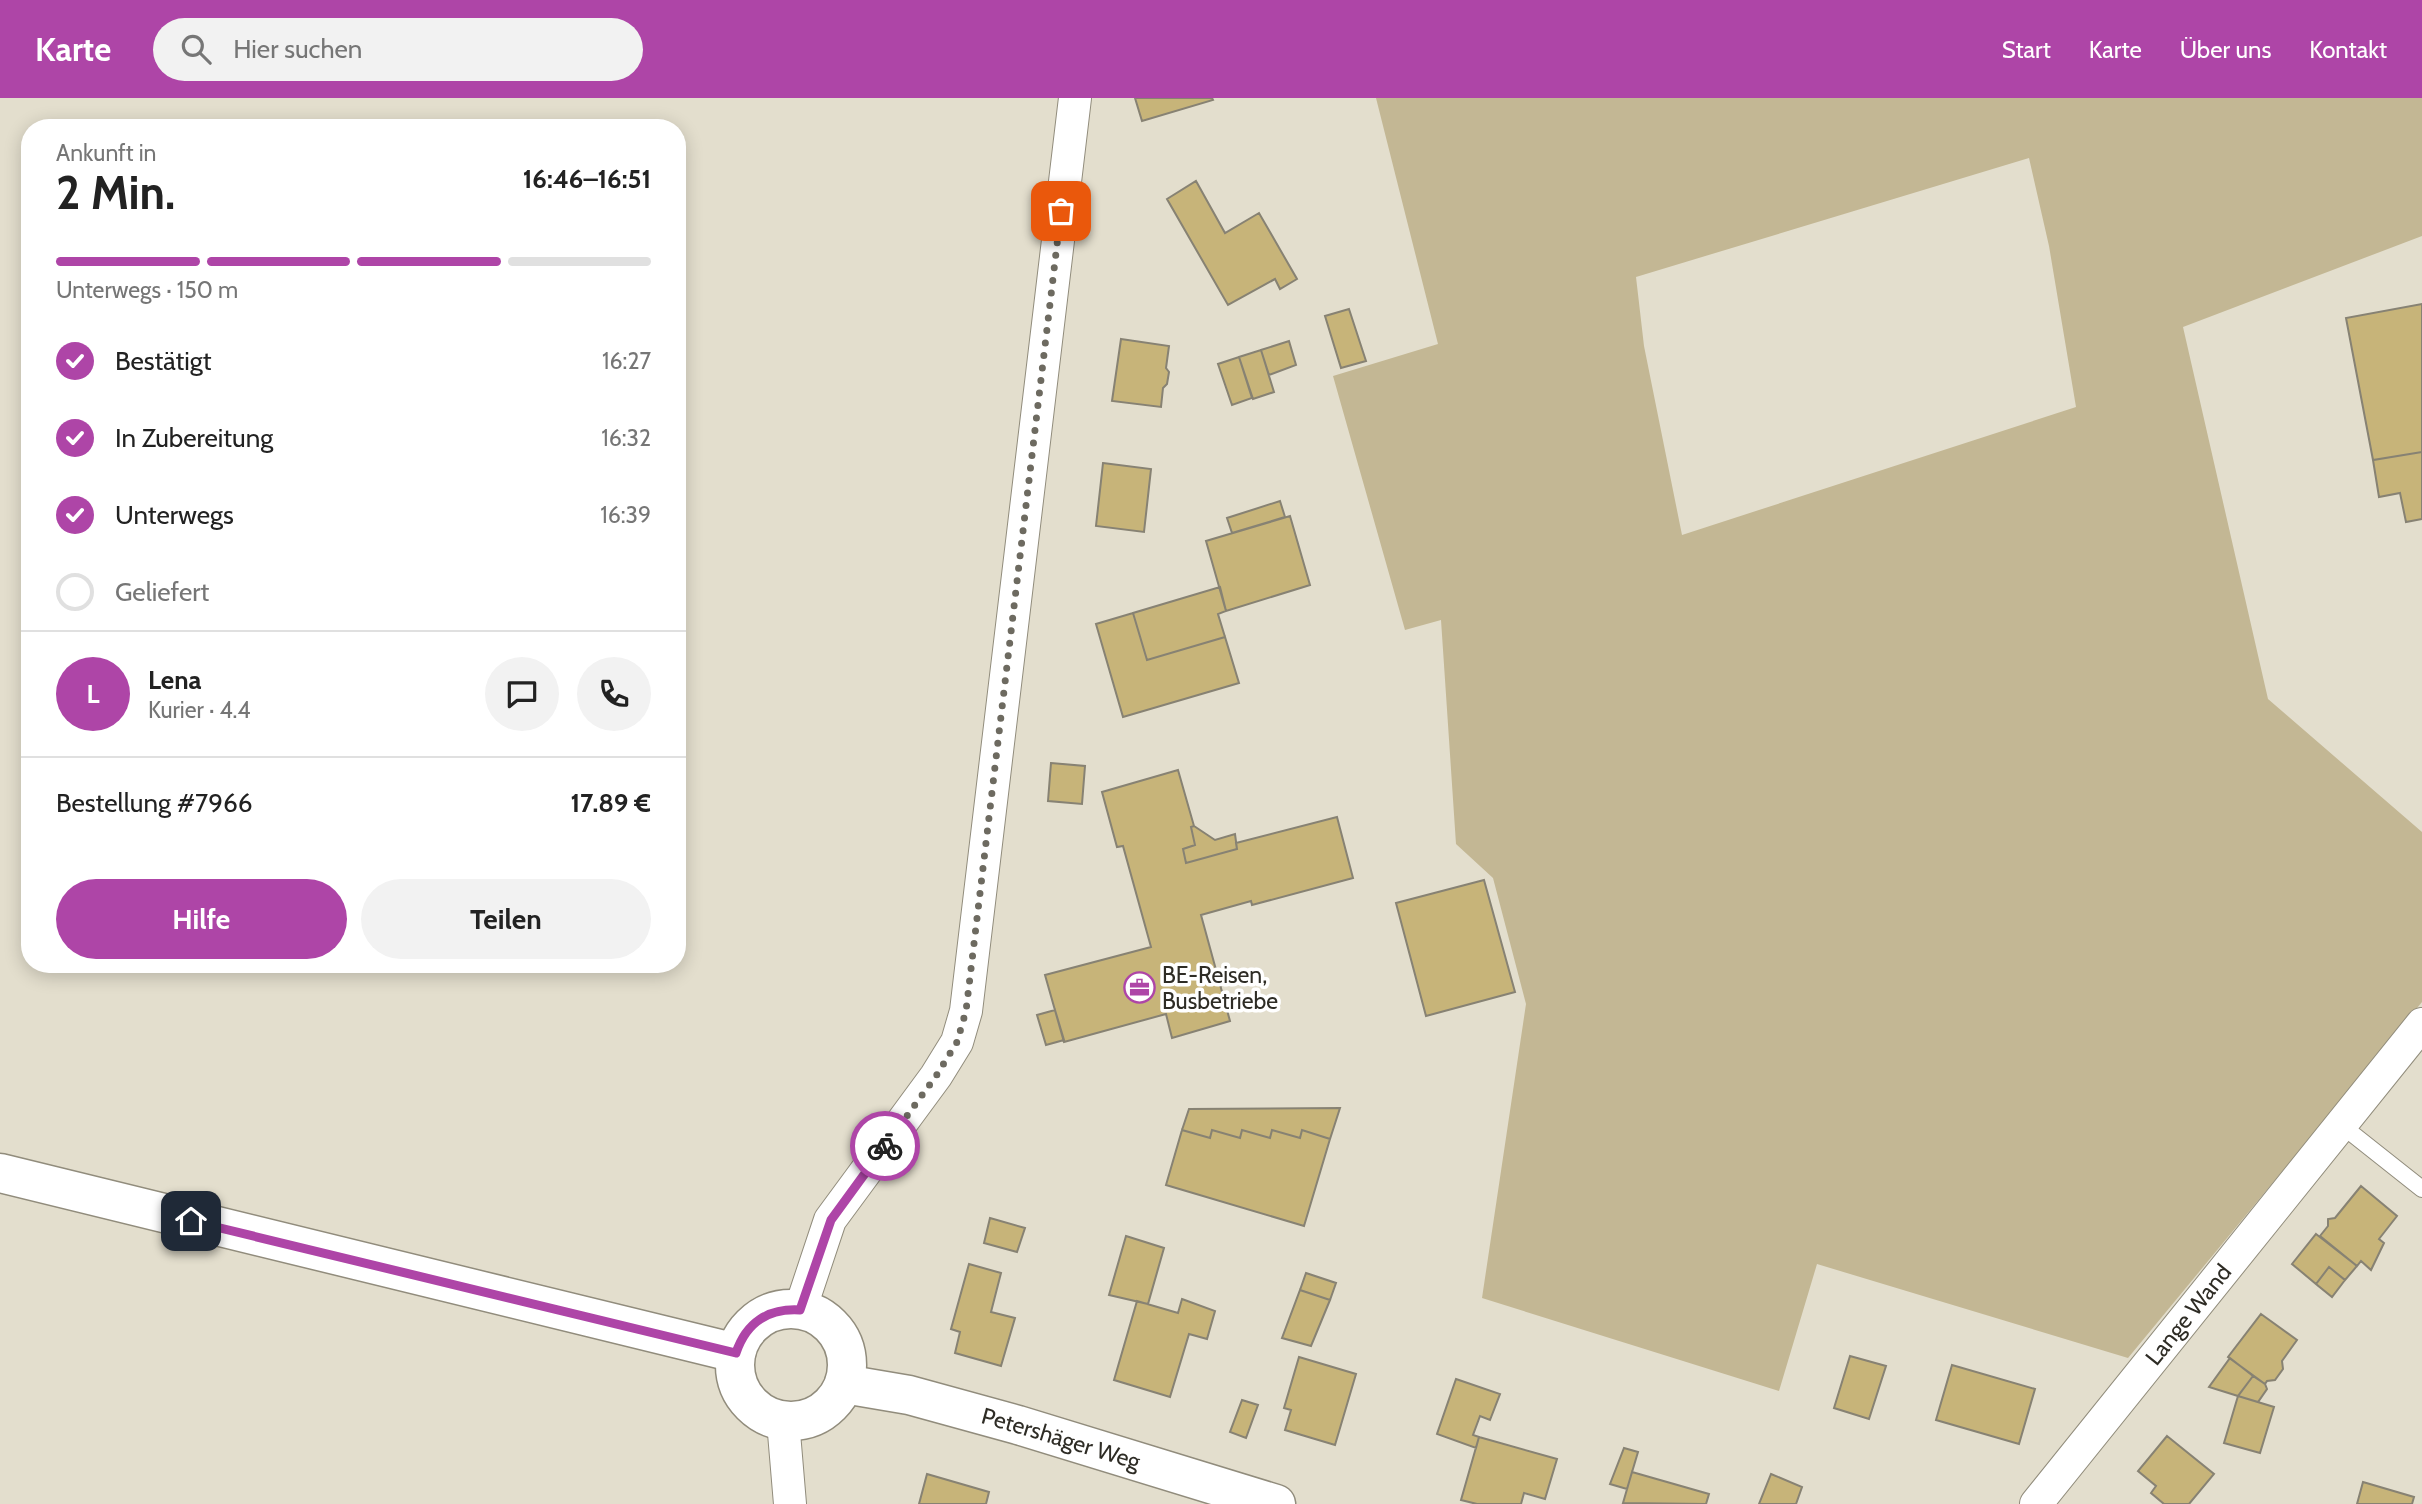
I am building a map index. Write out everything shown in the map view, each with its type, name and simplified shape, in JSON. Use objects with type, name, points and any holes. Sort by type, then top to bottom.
[{"type":"street","points":[[800,1310],[831,1220],[936,1076],[957,1042],[966,1011],[1074,99]]},
{"type":"street","name":"Lange Wand","points":[[2036,1504],[2422,1024]]},
{"type":"street","points":[[0,1173],[736,1353]]},
{"type":"street","points":[[800,1310],[820,1317],[842,1341],[847,1362],[844,1384],[836,1399],[816,1416],[800,1421],[783,1421],[760,1412],[748,1401],[737,1378],[736,1353],[742,1338],[759,1319],[775,1312],[800,1310]]},
{"type":"street","name":"Petershäger Weg","points":[[844,1384],[933,1401],[1276,1504]]},
{"type":"street","points":[[783,1421],[790,1504]]},
{"type":"lane","points":[[2340,1125],[2422,1189]]},
{"type":"shaded area","points":[[1376,98],[2422,98],[2422,236],[2183,327],[2268,699],[2422,832],[2422,1002],[2128,1358],[1817,1264],[1779,1391],[1482,1298],[1526,1004],[1493,878],[1456,844],[1441,620],[1405,630],[1333,376],[1438,344]],"holes":[[[2029,158],[2049,246],[2076,407],[1682,535],[1644,346],[1636,277]]]},
{"type":"building","points":[[1135,98],[1212,98],[1213,100],[1142,121]]},
{"type":"building","points":[[1196,181],[1225,233],[1259,213],[1297,279],[1280,289],[1275,279],[1228,305],[1167,199]]},
{"type":"building","points":[[2422,304],[2422,452],[2373,460],[2346,318]]},
{"type":"building","points":[[1349,309],[1366,361],[1341,368],[1325,316]]},
{"type":"building","points":[[1121,339],[1169,346],[1166,368],[1169,372],[1167,384],[1163,388],[1161,407],[1112,401]]},
{"type":"building","points":[[1289,341],[1296,365],[1269,375],[1261,350]]},
{"type":"building","points":[[1261,350],[1274,392],[1253,399],[1239,357]]},
{"type":"building","points":[[1239,357],[1252,398],[1232,405],[1218,364]]},
{"type":"building","points":[[2422,452],[2422,519],[2406,522],[2400,493],[2379,497],[2373,460]]},
{"type":"building","points":[[1103,463],[1151,469],[1144,532],[1096,526]]},
{"type":"building","points":[[1280,501],[1285,517],[1232,533],[1227,518]]},
{"type":"building","points":[[1290,516],[1310,585],[1226,611],[1206,541]]},
{"type":"building","points":[[1220,587],[1226,611],[1218,614],[1225,637],[1147,660],[1133,613]]},
{"type":"building","points":[[1133,613],[1147,660],[1225,637],[1239,683],[1123,717],[1096,624]]},
{"type":"building","points":[[1051,763],[1085,766],[1082,804],[1048,801]]},
{"type":"building","points":[[1178,770],[1194,826],[1191,827],[1195,845],[1183,849],[1186,863],[1237,849],[1236,843],[1337,817],[1353,878],[1252,905],[1251,901],[1201,915],[1230,1021],[1172,1038],[1166,1014],[1064,1042],[1045,975],[1151,947],[1123,846],[1117,847],[1102,792]]},
{"type":"building","points":[[1194,826],[1215,840],[1235,834],[1237,849],[1186,863],[1183,849],[1195,845],[1191,827]]},
{"type":"building","points":[[1484,880],[1515,992],[1426,1016],[1396,903]]},
{"type":"building","points":[[1055,1010],[1064,1040],[1046,1045],[1037,1015]]},
{"type":"building","points":[[1340,1108],[1330,1139],[1302,1130],[1300,1138],[1272,1130],[1270,1138],[1242,1130],[1240,1138],[1212,1130],[1210,1138],[1182,1130],[1189,1109]]},
{"type":"building","points":[[1182,1130],[1210,1138],[1212,1130],[1240,1138],[1242,1130],[1270,1138],[1272,1130],[1300,1138],[1302,1130],[1330,1139],[1304,1226],[1166,1185]]},
{"type":"building","points":[[2361,1186],[2397,1216],[2379,1239],[2384,1243],[2371,1270],[2361,1261],[2357,1266],[2320,1236],[2328,1226],[2328,1219],[2335,1218]]},
{"type":"building","points":[[990,1218],[1025,1228],[1017,1252],[984,1243]]},
{"type":"building","points":[[2316,1234],[2357,1266],[2345,1280],[2329,1267],[2316,1284],[2292,1264]]},
{"type":"building","points":[[1126,1236],[1164,1248],[1148,1304],[1109,1295]]},
{"type":"building","points":[[969,1264],[1001,1273],[991,1312],[1015,1318],[1001,1366],[955,1353],[960,1332],[951,1329]]},
{"type":"building","points":[[2329,1267],[2345,1280],[2332,1297],[2316,1284]]},
{"type":"building","points":[[1306,1273],[1336,1283],[1330,1300],[1300,1290]]},
{"type":"building","points":[[1300,1290],[1330,1300],[1311,1346],[1282,1338]]},
{"type":"building","points":[[1182,1299],[1215,1311],[1207,1339],[1189,1334],[1170,1397],[1114,1380],[1137,1301],[1178,1313]]},
{"type":"building","points":[[2261,1314],[2297,1340],[2282,1361],[2283,1369],[2275,1380],[2265,1384],[2228,1357]]},
{"type":"building","points":[[1850,1356],[1886,1366],[1869,1419],[1834,1408]]},
{"type":"building","points":[[1299,1357],[1356,1374],[1335,1445],[1285,1430],[1291,1410],[1284,1408]]},
{"type":"building","points":[[2230,1358],[2253,1376],[2238,1396],[2209,1387]]},
{"type":"building","points":[[1952,1365],[2035,1389],[2019,1444],[1936,1420]]},
{"type":"building","points":[[2253,1376],[2265,1384],[2267,1389],[2258,1402],[2238,1396]]},
{"type":"building","points":[[1456,1379],[1500,1394],[1490,1420],[1480,1416],[1473,1435],[1479,1437],[1476,1448],[1437,1434]]},
{"type":"building","points":[[2238,1396],[2274,1407],[2260,1453],[2224,1443]]},
{"type":"building","points":[[1242,1400],[1258,1405],[1246,1438],[1230,1432]]},
{"type":"building","points":[[2167,1436],[2214,1474],[2189,1504],[2164,1504],[2151,1493],[2156,1486],[2138,1471]]},
{"type":"building","points":[[1479,1437],[1557,1459],[1545,1499],[1524,1493],[1521,1504],[1477,1504],[1461,1500]]},
{"type":"building","points":[[1624,1448],[1638,1452],[1627,1489],[1610,1484]]},
{"type":"building","points":[[1632,1472],[1709,1494],[1706,1504],[1623,1503]]},
{"type":"building","points":[[927,1474],[989,1492],[986,1504],[919,1504]]},
{"type":"building","points":[[1771,1474],[1802,1487],[1796,1504],[1759,1504]]},
{"type":"building","points":[[2363,1482],[2414,1497],[2412,1504],[2357,1504]]},
{"type":"way so far","points":[[885,1146],[957,1042],[966,1011],[1061,211]]},
{"type":"place","name":"BE-Reisen, Busbetriebe","points":[[1139,988]]},
{"type":"route","points":[[191,1221],[736,1353],[742,1338],[759,1319],[782,1310],[800,1310],[831,1220],[885,1146]]}]
